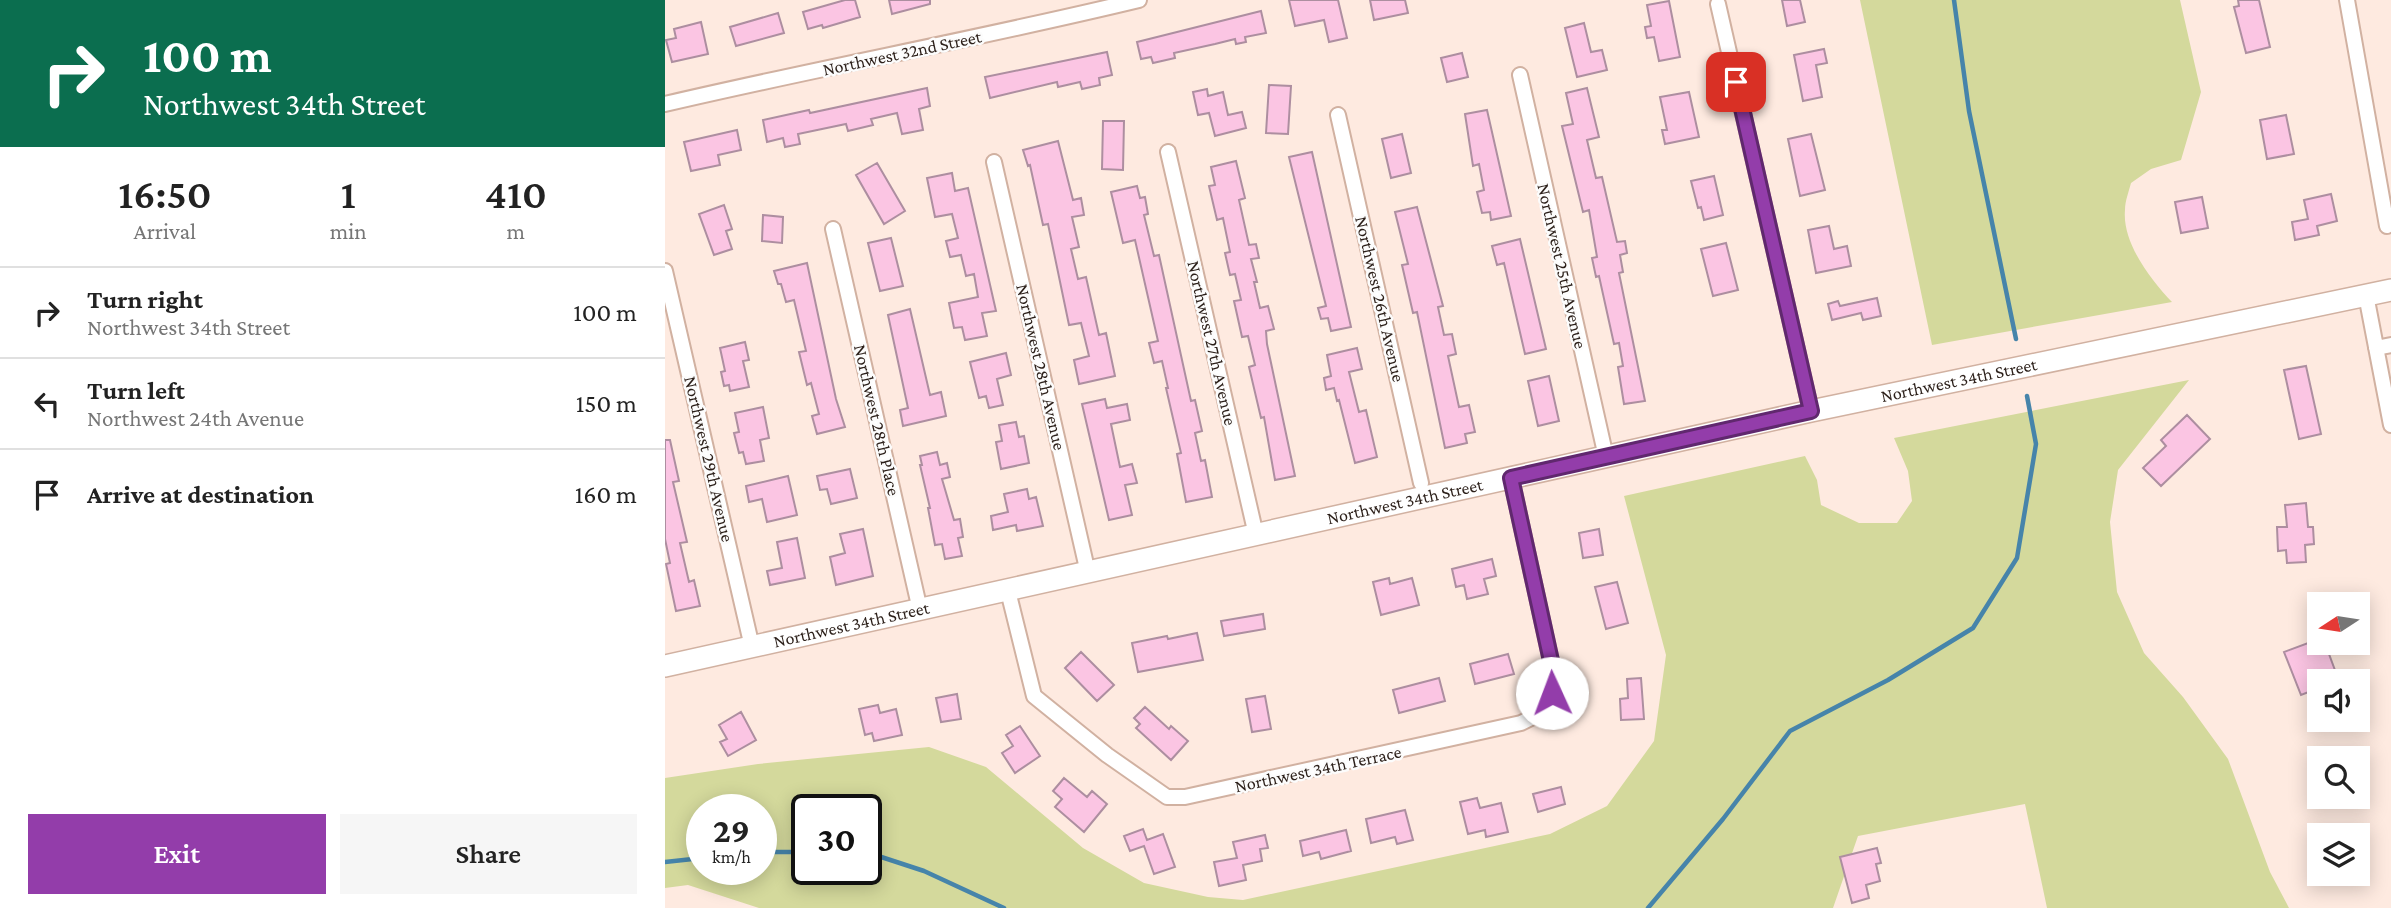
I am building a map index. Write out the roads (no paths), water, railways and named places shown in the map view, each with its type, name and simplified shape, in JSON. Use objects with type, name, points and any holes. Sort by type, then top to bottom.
[{"type":"main road","name":"Northwest 34th Street","points":[[665,666],[1811,411],[2391,290]]},
{"type":"street","name":"Northwest 32nd Street","points":[[665,104],[934,44],[1048,22],[1110,3],[1139,0]]},
{"type":"street","points":[[2347,0],[2387,226]]},
{"type":"street","points":[[1718,4],[1811,411]]},
{"type":"street","name":"Northwest 25th Avenue","points":[[1520,75],[1606,457]]},
{"type":"street","name":"Northwest 26th Avenue","points":[[1338,115],[1421,483]]},
{"type":"street","name":"Northwest 27th Avenue","points":[[1168,152],[1256,535]]},
{"type":"street","name":"Northwest 28th Avenue","points":[[994,162],[1088,573]]},
{"type":"street","name":"Northwest 28th Place","points":[[833,229],[920,610]]},
{"type":"street","name":"Northwest 29th Avenue","points":[[665,271],[752,647]]},
{"type":"street","points":[[2366,296],[2391,425]]},
{"type":"street","points":[[2376,348],[2391,345]]},
{"type":"street","name":"Northwest 34th Terrace","points":[[1008,591],[1034,696],[1107,755],[1167,797],[1185,797],[1521,723],[1537,715],[1552,693],[1553,670],[1511,478]]},
{"type":"waterway","points":[[1954,0],[1969,111],[2016,339]]},
{"type":"waterway","points":[[1648,908],[1723,819],[1790,731],[1888,680],[1973,628],[2017,558],[2036,444],[2027,396]]},
{"type":"waterway","points":[[777,852],[791,852]]},
{"type":"waterway","points":[[882,857],[924,871],[1004,908]]},
{"type":"waterway","points":[[665,862],[686,860]]}]
